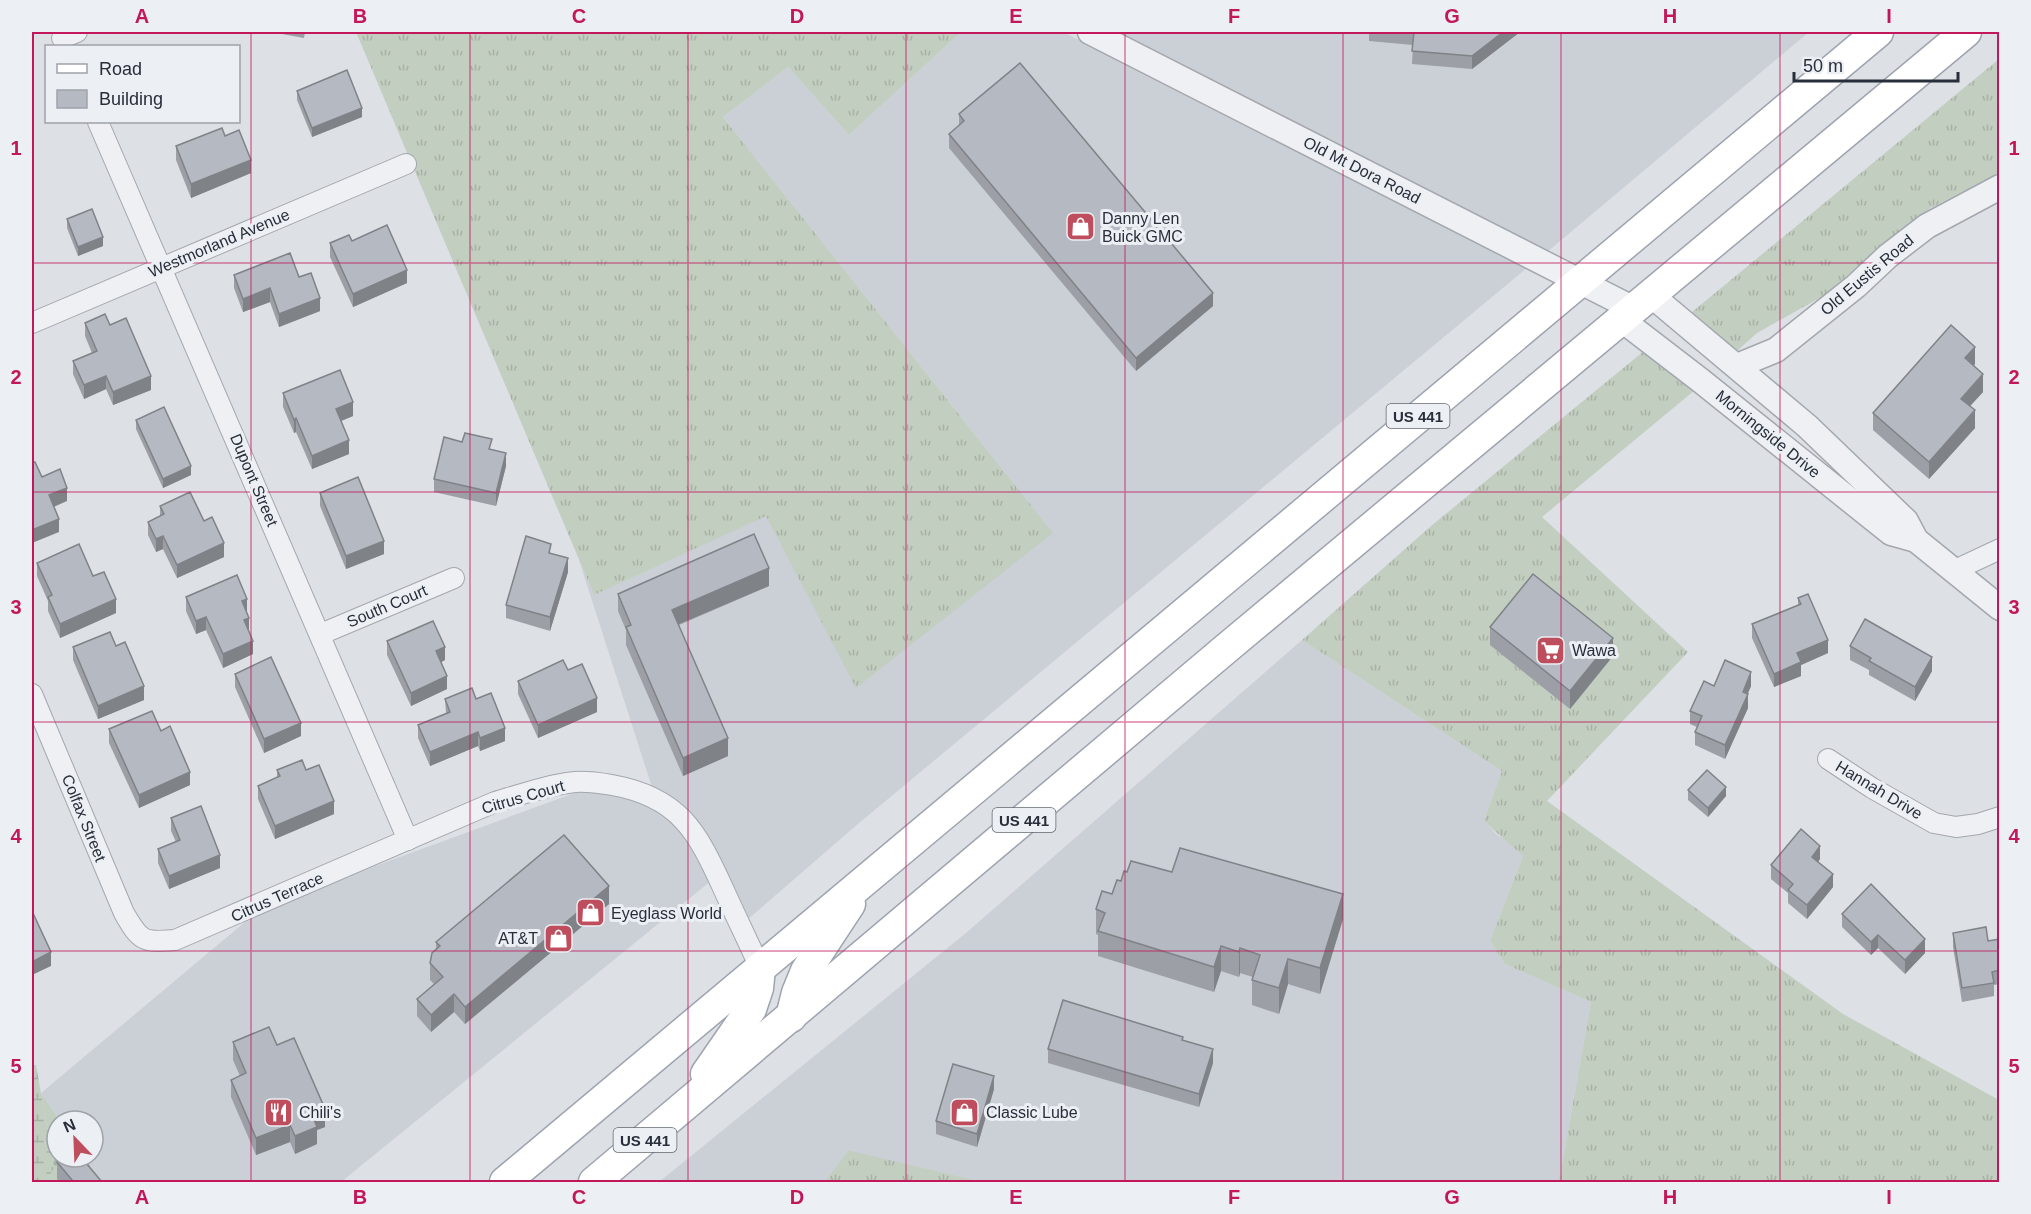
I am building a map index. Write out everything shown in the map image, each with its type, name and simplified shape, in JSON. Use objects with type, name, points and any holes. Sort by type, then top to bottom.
[{"type":"main road","name":"US 441","points":[[505,1182],[1878,32]]},
{"type":"main road","name":"US 441","points":[[594,1182],[1245,633],[1966,32]]},
{"type":"main road","points":[[791,1017],[806,971],[868,876]]},
{"type":"main road","points":[[684,1106],[751,1009],[758,988],[760,968]]},
{"type":"street","name":"Old Mt Dora Road","points":[[1090,32],[1266,120],[1578,282],[1636,308]]},
{"type":"street","name":"Dupont Street","points":[[98,123],[408,840]]},
{"type":"street","name":"Westmorland Avenue","points":[[32,323],[406,164]]},
{"type":"street","name":"Old Eustis Road","points":[[1737,366],[1776,350],[1927,226],[2000,187]]},
{"type":"street","name":"Morningside Drive","points":[[1636,308],[1737,366],[1816,435],[1906,521],[1916,540]]},
{"type":"street","name":"Morningside Drive","points":[[1636,308],[1798,459],[1891,532],[1916,540],[2000,608]]},
{"type":"street","points":[[1798,459],[1816,435]]},
{"type":"street","points":[[1953,571],[2000,549]]},
{"type":"street","name":"South Court","points":[[321,634],[454,578]]},
{"type":"street","name":"Colfax Street","points":[[32,694],[124,913],[136,934],[143,938]]},
{"type":"street","name":"Hannah Drive","points":[[1828,759],[1872,788],[1934,823],[1956,827],[1967,826],[2000,816]]},
{"type":"street","name":"Citrus Court","points":[[408,840],[495,802],[545,787],[593,782],[635,789],[662,801],[681,816],[699,838],[760,968]]},
{"type":"street","name":"Citrus Terrace","points":[[143,938],[155,942],[176,940],[408,840]]},
{"type":"shaded area","points":[[961,32],[1063,32],[1252,126],[1527,268],[859,823],[739,927],[712,880],[341,1182],[101,1182],[92,1169],[105,1169],[105,1109],[52,1109],[41,1093],[263,907],[591,787],[637,795],[659,809],[579,560],[594,595],[766,515],[1052,532],[723,117],[788,67],[849,135]]},
{"type":"shaded area","points":[[1116,32],[1809,32],[1547,252]]},
{"type":"shaded area","points":[[1302,640],[1502,771],[1484,820],[1496,834],[1523,856],[1490,941],[1505,964],[1591,1002],[1559,1182],[983,1182],[848,1151],[824,1182],[659,1182],[966,933]]},
{"type":"green space","points":[[356,32],[961,32],[849,135],[788,67],[723,117],[1053,533],[856,688],[766,516],[594,595]]},
{"type":"green space","points":[[1999,59],[1999,173],[1929,209],[1823,296],[1757,333],[1737,351],[1692,312]]},
{"type":"green space","points":[[1644,351],[1695,390],[1542,517],[1688,652],[1547,801],[1843,1014],[1999,1100],[1999,1182],[1559,1182],[1591,1002],[1505,964],[1490,941],[1523,856],[1484,820],[1502,771],[1302,640],[1431,526]]},
{"type":"green space","points":[[32,1065],[36,1065],[45,1116],[45,1169],[53,1169],[46,1182],[32,1182]]},
{"type":"green space","points":[[41,1093],[52,1109],[45,1109],[45,1116]]},
{"type":"green space","points":[[848,1151],[851,1151],[983,1182],[824,1182]]},
{"type":"green space","points":[[53,1169],[92,1169],[101,1182],[46,1182]]},
{"type":"building","points":[[1414,32],[1503,32],[1472,56],[1412,51]]},
{"type":"building","name":"Danny Len Buick GMC","points":[[1020,63],[1213,293],[1136,358],[949,134],[964,121],[959,114]]},
{"type":"building","points":[[347,70],[362,108],[312,128],[297,91]]},
{"type":"building","points":[[222,128],[225,136],[239,130],[251,160],[191,184],[176,146]]},
{"type":"building","points":[[92,209],[103,237],[78,247],[67,219]]},
{"type":"building","points":[[387,225],[407,270],[353,294],[330,243],[349,235],[352,241]]},
{"type":"building","points":[[290,253],[299,277],[311,273],[320,298],[279,314],[270,288],[243,299],[234,275]]},
{"type":"building","points":[[105,314],[110,325],[126,318],[151,376],[113,392],[106,376],[84,385],[73,361],[97,351],[85,323]]},
{"type":"building","points":[[1951,325],[1975,347],[1965,358],[1983,374],[1961,399],[1975,410],[1929,462],[1873,413]]},
{"type":"building","points":[[340,370],[353,402],[336,409],[349,440],[312,456],[283,393]]},
{"type":"building","points":[[164,407],[191,466],[163,479],[136,420]]},
{"type":"building","points":[[465,433],[492,439],[489,449],[506,453],[496,493],[434,479],[444,437],[462,442]]},
{"type":"building","points":[[35,462],[42,477],[60,469],[67,488],[49,495],[59,519],[32,530],[32,463]]},
{"type":"building","points":[[358,477],[384,541],[346,556],[320,493]]},
{"type":"building","points":[[190,492],[204,521],[212,517],[224,543],[177,565],[163,536],[156,539],[148,522],[164,514],[160,506]]},
{"type":"building","points":[[754,534],[769,568],[672,610],[728,738],[683,758],[626,627],[631,625],[618,594]]},
{"type":"building","points":[[526,536],[551,544],[549,553],[568,558],[550,617],[506,605]]},
{"type":"building","points":[[79,544],[93,576],[104,572],[116,599],[60,624],[48,597],[52,595],[37,563]]},
{"type":"building","name":"Wawa","points":[[1533,574],[1613,638],[1570,691],[1490,627]]},
{"type":"building","points":[[237,575],[247,599],[242,601],[249,618],[244,620],[253,641],[223,654],[206,617],[196,621],[186,597]]},
{"type":"building","points":[[1808,594],[1828,640],[1797,653],[1801,662],[1774,674],[1752,624],[1801,604],[1798,598]]},
{"type":"building","points":[[1865,619],[1932,657],[1915,687],[1869,661],[1871,658],[1850,646]]},
{"type":"building","points":[[433,621],[445,647],[436,651],[447,676],[411,693],[387,641]]},
{"type":"building","points":[[110,632],[116,646],[125,642],[144,686],[98,706],[73,647]]},
{"type":"building","points":[[271,657],[301,723],[264,739],[235,674]]},
{"type":"building","points":[[563,660],[568,670],[582,664],[597,698],[538,725],[518,681]]},
{"type":"building","points":[[1725,660],[1751,672],[1743,692],[1748,694],[1725,745],[1695,732],[1702,716],[1690,711],[1704,681],[1714,686]]},
{"type":"building","points":[[472,688],[476,699],[491,693],[505,728],[480,738],[478,732],[430,752],[418,725],[450,712],[445,699]]},
{"type":"building","points":[[152,711],[161,731],[170,726],[190,772],[139,795],[109,729]]},
{"type":"building","points":[[302,760],[306,770],[319,765],[334,801],[275,826],[258,786],[280,776],[277,770]]},
{"type":"building","points":[[1707,770],[1726,787],[1708,808],[1688,790]]},
{"type":"building","points":[[201,806],[220,855],[169,876],[158,849],[180,840],[171,818]]},
{"type":"building","points":[[1801,829],[1820,846],[1812,857],[1833,874],[1807,905],[1788,890],[1793,884],[1771,865]]},
{"type":"building","points":[[564,835],[609,886],[465,1007],[454,994],[431,1015],[417,999],[443,977],[430,963],[432,953],[440,946],[436,942]]},
{"type":"building","points":[[1180,848],[1343,894],[1320,968],[1288,959],[1279,988],[1252,980],[1260,955],[1240,948],[1239,952],[1221,946],[1214,967],[1098,931],[1105,913],[1096,909],[1102,891],[1112,894],[1117,880],[1121,881],[1131,861],[1172,872]]},
{"type":"building","points":[[1871,884],[1925,939],[1905,960],[1878,935],[1871,942],[1842,914]]},
{"type":"building","points":[[32,911],[51,952],[32,962]]},
{"type":"building","points":[[1986,927],[1988,941],[2000,939],[2000,970],[1992,972],[1994,983],[1962,988],[1953,933]]},
{"type":"building","points":[[1063,1000],[1183,1037],[1182,1040],[1213,1049],[1199,1094],[1048,1049]]},
{"type":"building","name":"Chili's","points":[[269,1027],[277,1045],[294,1038],[325,1109],[312,1115],[317,1127],[295,1136],[290,1125],[256,1138],[231,1080],[246,1073],[233,1042]]},
{"type":"building","name":"Classic Lube","points":[[953,1064],[994,1076],[977,1134],[936,1121]]},
{"type":"building","points":[[63,1169],[91,1169],[102,1182],[70,1182],[72,1180]]},
{"type":"place","name":"Danny Len Buick GMC","points":[[1081,227]]},
{"type":"place","name":"Wawa","points":[[1551,650]]},
{"type":"place","name":"Eyeglass World","points":[[590,913]]},
{"type":"place","name":"AT&T","points":[[559,938]]},
{"type":"place","name":"Chili's","points":[[278,1112]]},
{"type":"place","name":"Classic Lube","points":[[965,1112]]}]
